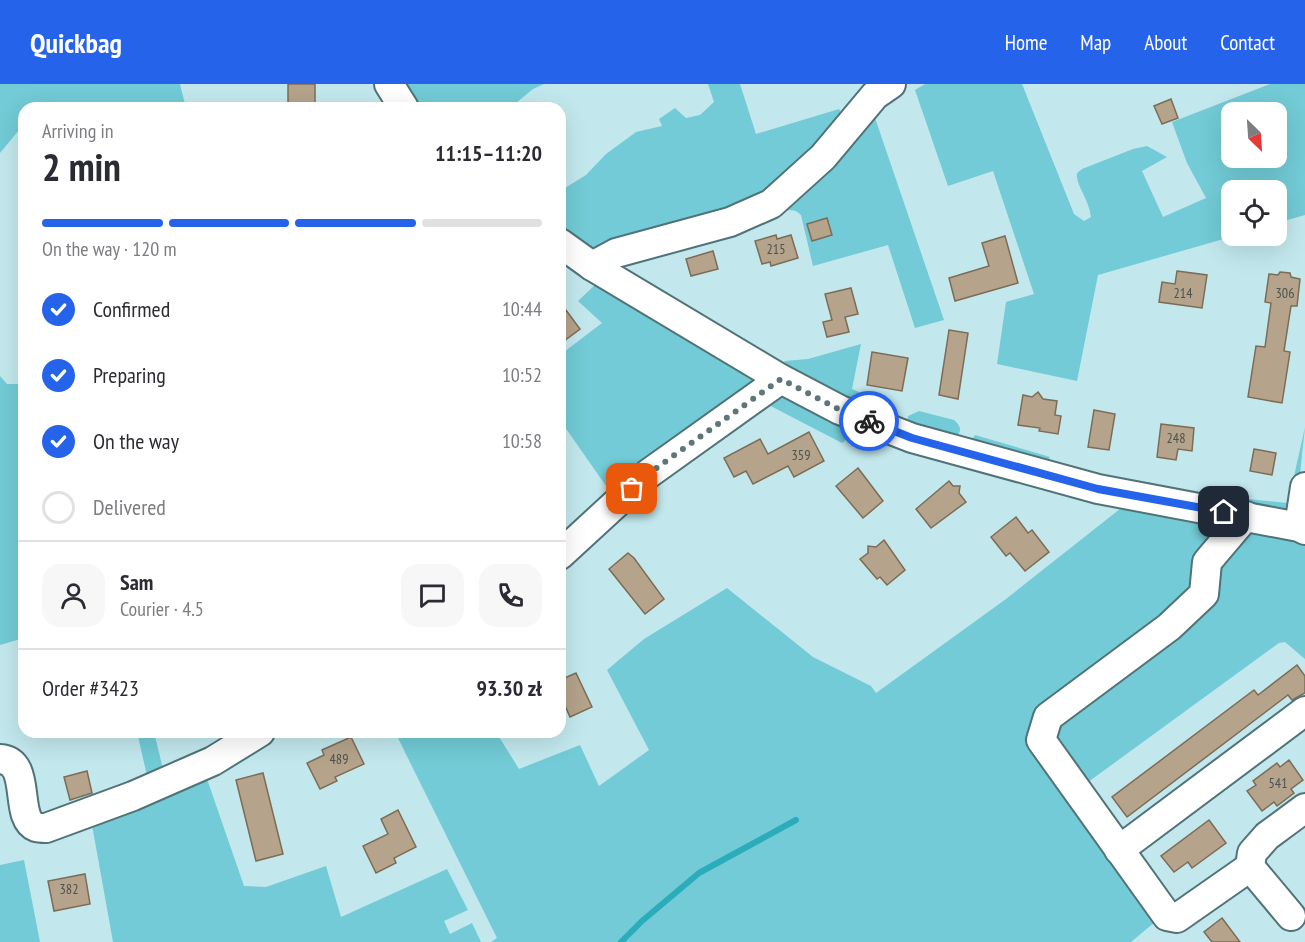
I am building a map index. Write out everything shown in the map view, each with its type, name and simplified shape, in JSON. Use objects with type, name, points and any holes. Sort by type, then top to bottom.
[{"type":"street","points":[[389,84],[400,102]]},
{"type":"street","points":[[592,266],[616,253],[730,222],[771,204],[822,157],[875,95],[891,84]]},
{"type":"street","points":[[566,247],[592,266],[781,379],[840,410],[912,438],[1098,489],[1246,516],[1302,529],[1305,487]]},
{"type":"street","points":[[566,549],[648,474],[781,379]]},
{"type":"street","points":[[1246,516],[1207,562],[1204,594],[1169,627],[1048,717],[1041,740],[1167,916],[1177,918],[1250,867],[1252,852],[1267,836],[1305,808]]},
{"type":"street","points":[[1119,850],[1305,711]]},
{"type":"street","points":[[0,759],[7,760],[14,766],[19,776],[27,820],[35,827],[46,828],[133,796],[203,765],[250,738]]},
{"type":"street","points":[[1250,867],[1291,916]]},
{"type":"shaded area","points":[[0,84],[180,84],[184,102],[18,102],[18,131],[0,153]]},
{"type":"shaded area","points":[[399,84],[544,84],[533,89],[517,102],[410,102]]},
{"type":"shaded area","points":[[708,84],[740,84],[756,134],[839,109],[842,114],[781,190],[597,254],[566,236],[566,187],[586,175],[606,154],[636,132],[662,126],[659,119],[675,108],[686,118],[700,115],[714,102]]},
{"type":"shaded area","points":[[925,84],[1022,84],[1074,214],[1084,221],[1091,217],[1077,173],[1133,149],[1147,146],[1167,157],[1142,171],[1163,217],[1206,198],[1187,163],[1172,122],[1221,103],[1221,168],[1287,168],[1287,102],[1224,102],[1270,84],[1305,84],[1305,215],[1287,220],[1287,180],[1221,180],[1221,240],[1098,275],[1077,381],[997,364],[1006,302],[1034,294],[993,171],[948,186],[915,90]]},
{"type":"shaded area","points":[[874,115],[944,320],[915,328],[888,245],[813,266],[801,215],[793,210],[778,212]]},
{"type":"shaded area","points":[[598,282],[756,376],[756,386],[613,496],[566,429],[566,350],[602,323],[578,301]]},
{"type":"shaded area","points":[[861,344],[852,389],[889,405],[889,411],[884,416],[781,368],[785,361],[808,359]]},
{"type":"shaded area","points":[[0,376],[7,384],[18,384],[18,640],[0,645]]},
{"type":"shaded area","points":[[779,390],[860,429],[842,443],[763,402]]},
{"type":"shaded area","points":[[919,411],[954,420],[960,427],[958,434],[954,439],[907,424],[908,416]]},
{"type":"shaded area","points":[[1305,427],[1297,502],[1291,515],[1247,503],[1248,499],[1288,503]]},
{"type":"shaded area","points":[[975,435],[1050,457],[1045,464],[970,443]]},
{"type":"shaded area","points":[[1125,505],[1217,523],[1219,531],[1246,527],[1305,539],[1305,659],[1285,642],[1279,643],[1084,785],[1040,713],[1155,922],[1131,942],[491,942],[497,938],[398,738],[500,738],[519,769],[580,745],[599,786],[649,750],[607,670],[644,639],[727,588],[813,657],[871,686],[876,693],[1006,599]]},
{"type":"shaded area","points":[[138,738],[155,738],[164,773],[148,780]]},
{"type":"shaded area","points":[[207,779],[244,886],[266,887],[326,866],[341,917],[447,869],[468,910],[444,921],[450,934],[472,923],[481,942],[113,942],[92,825]]},
{"type":"shaded area","points":[[24,860],[40,942],[0,942],[0,865]]},
{"type":"building","points":[[288,84],[315,84],[315,102],[288,102]]},
{"type":"building","points":[[1171,99],[1178,118],[1162,124],[1154,106]]},
{"type":"building","points":[[827,218],[832,235],[812,241],[807,224]]},
{"type":"building","points":[[776,235],[777,239],[791,235],[798,258],[771,266],[770,262],[762,264],[755,241]]},
{"type":"building","points":[[1005,236],[1018,283],[955,301],[949,278],[989,266],[982,243]]},
{"type":"building","points":[[713,251],[718,269],[691,276],[686,259]]},
{"type":"building","points":[[1177,271],[1207,275],[1202,308],[1159,302],[1162,282],[1175,284]]},
{"type":"building","points":[[1280,272],[1290,273],[1291,277],[1300,279],[1297,306],[1291,306],[1284,351],[1290,352],[1282,403],[1248,397],[1256,346],[1265,347],[1271,303],[1265,302],[1269,274],[1278,275]]},
{"type":"building","points":[[851,288],[858,314],[845,317],[849,332],[827,337],[823,322],[832,320],[825,294]]},
{"type":"building","points":[[566,310],[580,329],[566,340]]},
{"type":"building","points":[[949,330],[968,333],[958,399],[939,395]]},
{"type":"building","points":[[872,352],[908,358],[902,391],[867,385]]},
{"type":"building","points":[[1038,392],[1043,399],[1057,401],[1055,415],[1061,416],[1058,434],[1039,431],[1040,428],[1018,425],[1023,395],[1032,397]]},
{"type":"building","points":[[1094,410],[1115,414],[1109,450],[1088,447]]},
{"type":"building","points":[[1161,424],[1194,428],[1192,451],[1178,449],[1176,460],[1157,457]]},
{"type":"building","points":[[809,432],[824,461],[794,477],[788,466],[753,484],[746,471],[734,477],[724,458],[760,439],[768,454]]},
{"type":"building","points":[[1254,449],[1276,453],[1272,475],[1250,471]]},
{"type":"building","points":[[858,468],[883,501],[863,518],[836,486]]},
{"type":"building","points":[[949,481],[953,486],[960,486],[959,493],[966,502],[931,528],[916,509]]},
{"type":"building","points":[[1016,517],[1028,533],[1032,530],[1049,552],[1025,571],[1010,553],[1006,556],[991,537]]},
{"type":"building","points":[[884,540],[905,570],[887,585],[880,577],[877,579],[860,559],[868,553],[868,546],[876,547]]},
{"type":"building","points":[[628,553],[664,599],[645,614],[609,569]]},
{"type":"building","points":[[1297,665],[1305,676],[1305,693],[1292,700],[1288,695],[1127,817],[1112,797],[1254,690],[1258,695]]},
{"type":"building","points":[[576,673],[592,707],[570,717],[566,708],[566,677]]},
{"type":"building","points":[[351,738],[364,764],[335,777],[337,781],[320,789],[307,763],[324,755],[322,750]]},
{"type":"building","points":[[1289,760],[1303,780],[1291,789],[1294,793],[1277,806],[1274,802],[1262,811],[1247,791],[1256,785],[1253,781],[1277,763],[1280,767]]},
{"type":"building","points":[[87,771],[92,793],[70,800],[64,777]]},
{"type":"building","points":[[263,773],[283,854],[256,861],[236,780]]},
{"type":"building","points":[[398,810],[416,847],[394,858],[396,863],[376,873],[363,846],[388,834],[381,819]]},
{"type":"building","points":[[1209,820],[1226,843],[1192,868],[1188,862],[1174,872],[1161,856]]},
{"type":"building","points":[[85,874],[90,904],[54,911],[48,881]]},
{"type":"building","points":[[1222,918],[1240,942],[1212,942],[1204,932]]},
{"type":"waterway","points":[[621,942],[642,921],[699,873],[796,820]]},
{"type":"way so far","points":[[632,489],[648,474],[781,379],[840,410],[869,421]]},
{"type":"route","points":[[869,421],[912,438],[1098,489],[1224,512]]}]
